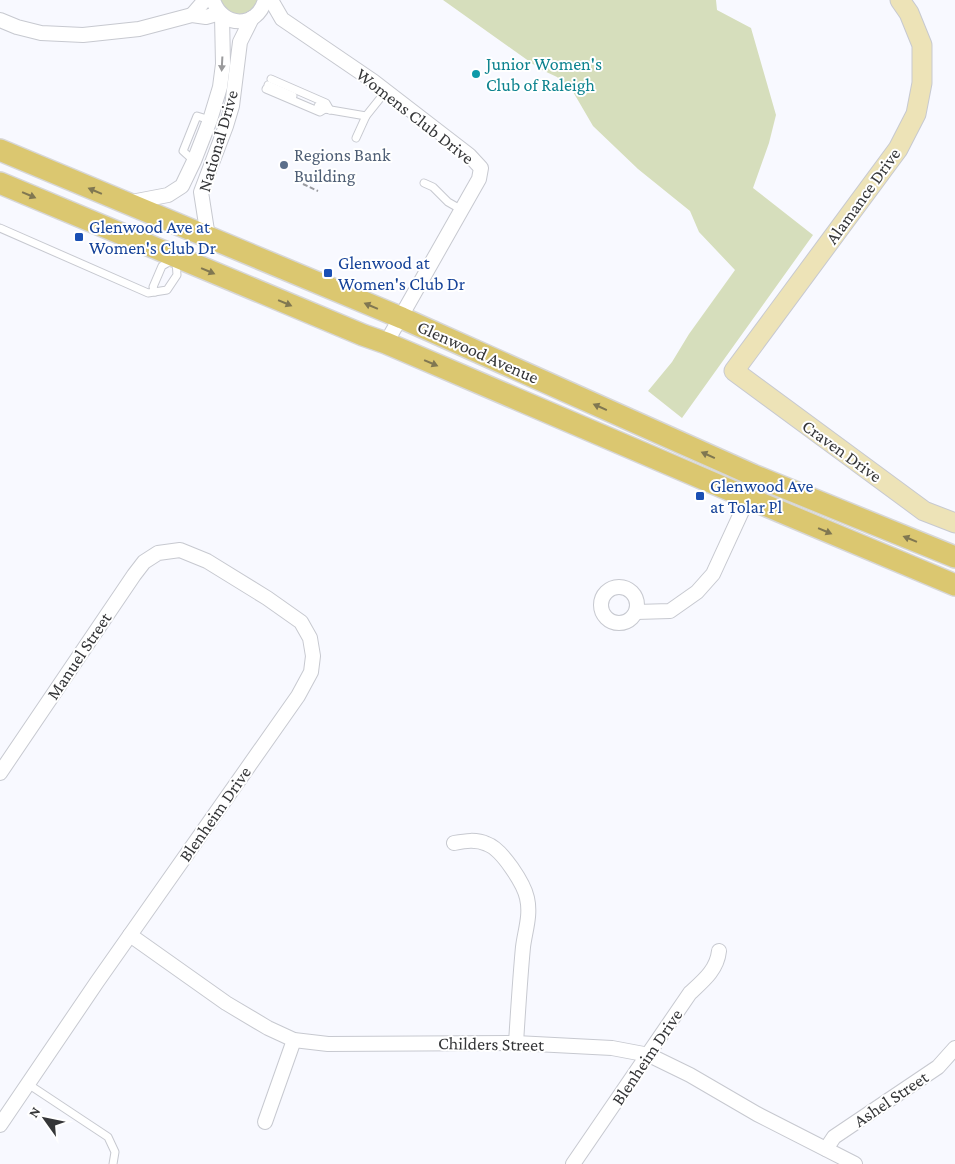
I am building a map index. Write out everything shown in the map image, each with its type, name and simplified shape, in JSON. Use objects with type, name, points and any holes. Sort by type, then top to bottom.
[{"type":"main road","name":"Glenwood Avenue","points":[[0,150],[402,318],[753,475],[955,557]]},
{"type":"main road","name":"Glenwood Avenue","points":[[0,183],[176,258],[386,343],[955,585]]},
{"type":"main road","points":[[176,258],[198,233]]},
{"type":"street","points":[[192,15],[205,0]]},
{"type":"street","points":[[0,20],[16,27],[41,33],[83,36],[139,29],[192,15],[206,17],[221,14],[213,0]]},
{"type":"street","name":"National Drive","points":[[198,233],[201,192],[232,106],[240,42],[265,0]]},
{"type":"street","name":"Womens Club Drive","points":[[270,0],[282,19],[386,91],[469,155],[481,168],[478,179],[462,210],[386,343]]},
{"type":"street","name":"Alamance Drive","points":[[734,371],[898,149],[916,114],[922,83],[922,45],[909,13],[900,0]]},
{"type":"street","name":"Womens Club Drive","points":[[221,14],[237,22],[254,17],[282,19]]},
{"type":"street","name":"National Drive","points":[[125,203],[168,195],[182,186],[210,120],[220,87],[223,64],[221,14]]},
{"type":"street","name":"Craven Drive","points":[[734,371],[924,511],[955,523]]},
{"type":"street","points":[[636,612],[670,611],[697,592],[713,574],[748,498],[753,475]]},
{"type":"street","name":"Blenheim Drive","points":[[0,1125],[130,935],[298,696],[311,672],[313,656],[310,638],[301,622],[267,598],[207,562],[180,550],[168,552]]},
{"type":"street","name":"Manuel Street","points":[[0,773],[141,564],[158,553],[168,552]]},
{"type":"street","points":[[454,843],[473,840],[489,844],[504,858],[515,874],[527,898],[528,919],[523,945],[516,1043]]},
{"type":"street","name":"Childers Street","points":[[130,935],[226,1003],[268,1028],[294,1040],[328,1044],[516,1043],[612,1048],[649,1054],[690,1075],[757,1114],[855,1164]]},
{"type":"street","name":"Blenheim Drive","points":[[573,1164],[690,993],[710,973],[718,961],[719,950]]},
{"type":"street","points":[[264,1122],[294,1040]]},
{"type":"street","name":"Ashel Street","points":[[826,1149],[834,1137],[938,1067],[955,1048]]},
{"type":"lane","points":[[268,84],[294,96]]},
{"type":"lane","points":[[268,84],[326,103],[320,112],[268,84]]},
{"type":"lane","points":[[356,138],[366,116],[386,91]]},
{"type":"lane","points":[[324,108],[366,116]]},
{"type":"lane","points":[[424,183],[433,187],[448,202],[462,210]]},
{"type":"lane","points":[[0,228],[148,292],[155,292],[167,290],[177,275],[176,258],[162,266],[153,287],[155,292]]},
{"type":"lane","points":[[28,1084],[108,1137],[114,1152],[114,1164]]},
{"type":"path","points":[[303,184],[318,191]]},
{"type":"green space","points":[[219,0],[259,0],[253,10],[243,16],[227,12]]},
{"type":"green space","points":[[443,0],[716,0],[717,10],[751,28],[776,115],[769,143],[753,188],[813,235],[682,418],[648,391],[672,362],[689,334],[735,270],[699,232],[690,211],[638,169],[593,126],[572,90],[557,77],[540,69]]},
{"type":"place","name":"Junior Women's Club of Raleigh","points":[[476,74]]},
{"type":"place","name":"Regions Bank Building","points":[[284,165]]},
{"type":"place","name":"Glenwood Ave at Women's Club Dr","points":[[79,237]]},
{"type":"place","name":"Glenwood at Women's Club Dr","points":[[328,273]]},
{"type":"place","name":"Glenwood Ave at Tolar Pl","points":[[700,496]]}]
